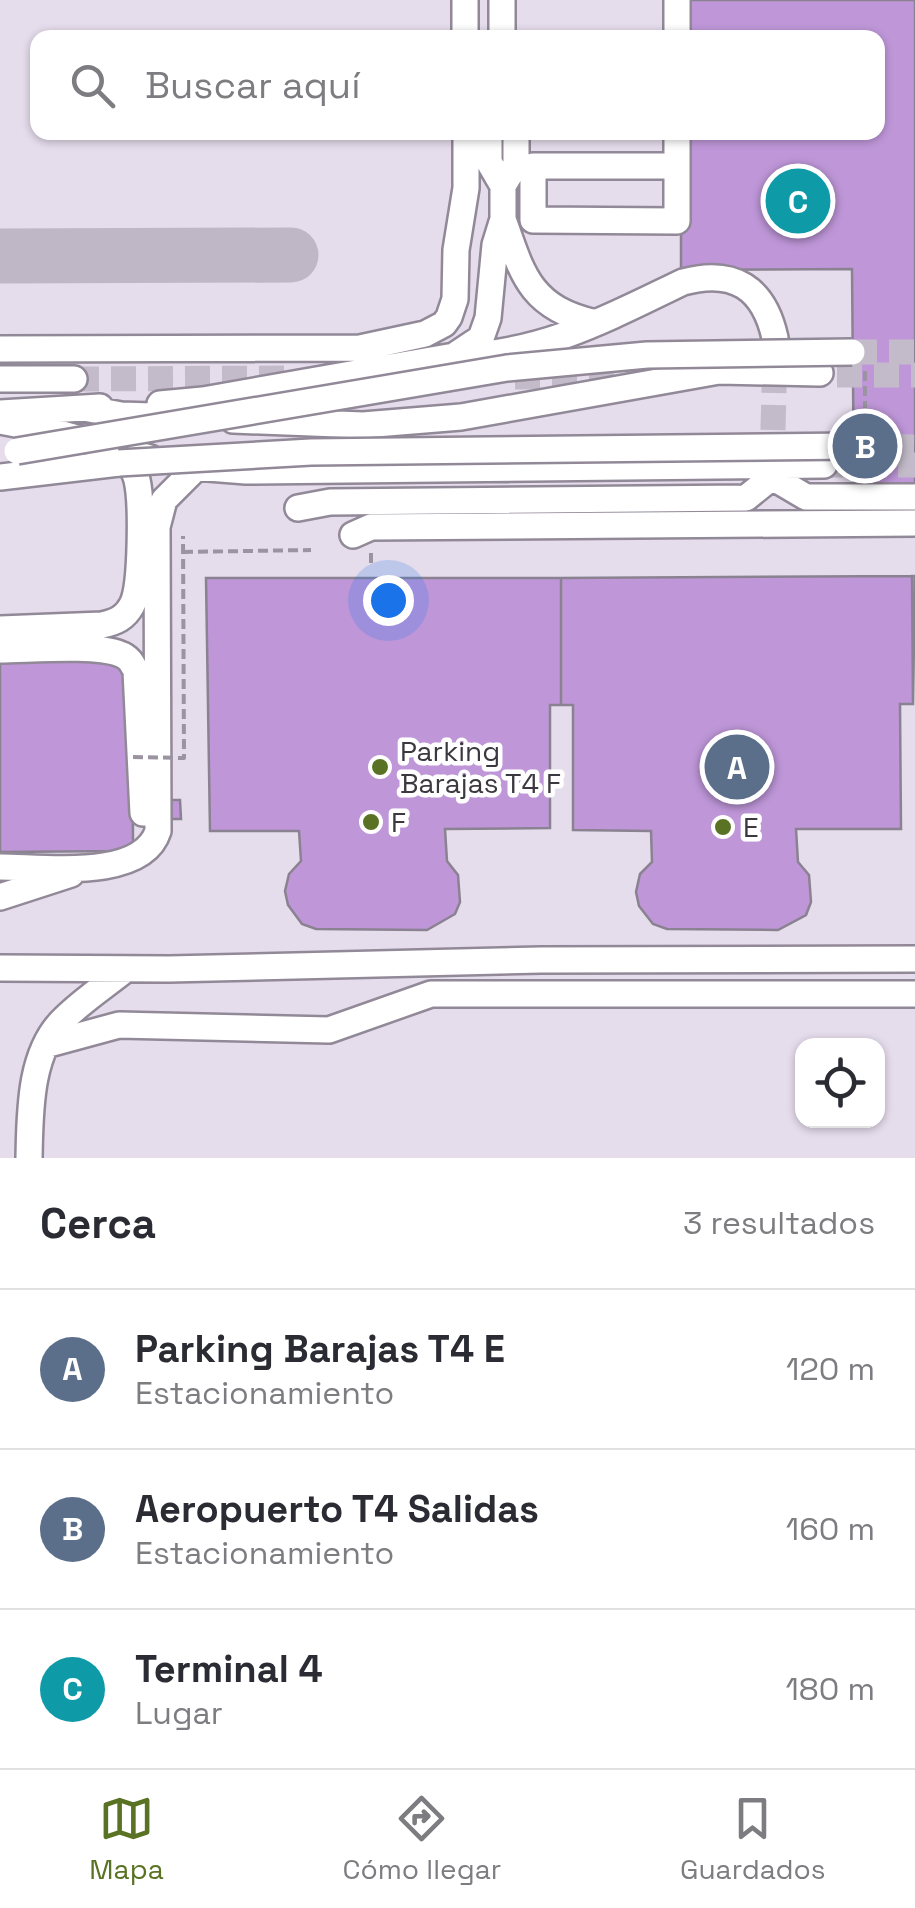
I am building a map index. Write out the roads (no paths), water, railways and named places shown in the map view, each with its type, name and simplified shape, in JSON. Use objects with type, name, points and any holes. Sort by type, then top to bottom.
[{"type":"street","points":[[465,0],[466,30]]},
{"type":"street","points":[[502,0],[502,30]]},
{"type":"street","points":[[677,0],[677,30]]},
{"type":"street","points":[[0,350],[360,348],[436,330],[453,310],[456,250],[466,188],[466,140]]},
{"type":"street","points":[[454,356],[474,346],[486,328],[495,244],[503,219],[503,186],[489,162],[489,140]]},
{"type":"street","points":[[503,186],[516,164],[516,140]]},
{"type":"street","points":[[677,140],[677,166],[677,222],[533,220],[533,166],[677,166]]},
{"type":"street","points":[[503,219],[519,265],[536,293],[565,314],[596,323]]},
{"type":"street","points":[[0,413],[203,400],[454,356],[533,347],[700,278],[728,278],[752,292],[770,312],[776,338]]},
{"type":"street","points":[[6,454],[507,368],[648,355],[858,362]]},
{"type":"street","points":[[84,408],[121,415],[363,425],[461,417],[719,371],[820,373]]},
{"type":"street","points":[[0,380],[74,379]]},
{"type":"street","points":[[0,422],[197,467],[246,471],[824,465]]},
{"type":"street","points":[[0,477],[236,454],[858,437]]},
{"type":"street","points":[[0,629],[102,625],[123,618],[131,608],[140,562],[138,493],[137,478],[123,452]]},
{"type":"street","points":[[0,868],[91,867],[130,862],[145,854],[158,831],[157,527],[164,500],[197,467]]},
{"type":"street","points":[[298,508],[330,502],[746,498],[772,477],[806,496],[915,497]]},
{"type":"street","points":[[353,535],[371,527],[915,523]]},
{"type":"street","points":[[0,650],[101,650],[120,654],[134,665],[143,796],[142,827],[130,852],[0,898]]},
{"type":"street","points":[[0,968],[915,959]]},
{"type":"street","points":[[29,1158],[30,1098],[48,1044],[61,1020],[126,969]]},
{"type":"street","points":[[48,1044],[119,1025],[329,1030],[431,994],[915,994]]},
{"type":"tunnel","points":[[772,467],[775,352]]},
{"type":"tunnel","points":[[852,352],[915,352]]},
{"type":"tunnel","points":[[800,375],[915,375]]},
{"type":"tunnel","points":[[515,377],[650,376]]},
{"type":"tunnel","points":[[74,379],[290,378]]},
{"type":"tunnel","points":[[852,446],[915,447]]},
{"type":"tunnel","points":[[824,465],[915,465]]},
{"type":"place","name":"Terminal 4","points":[[798,201]]},
{"type":"place","name":"Aeropuerto T4 Salidas","points":[[865,446]]},
{"type":"place","name":"Parking Barajas T4 F","points":[[380,767]]},
{"type":"place","name":"Parking Barajas T4 E","points":[[737,767]]},
{"type":"place","name":"F","points":[[371,822]]},
{"type":"place","name":"E","points":[[723,827]]}]
